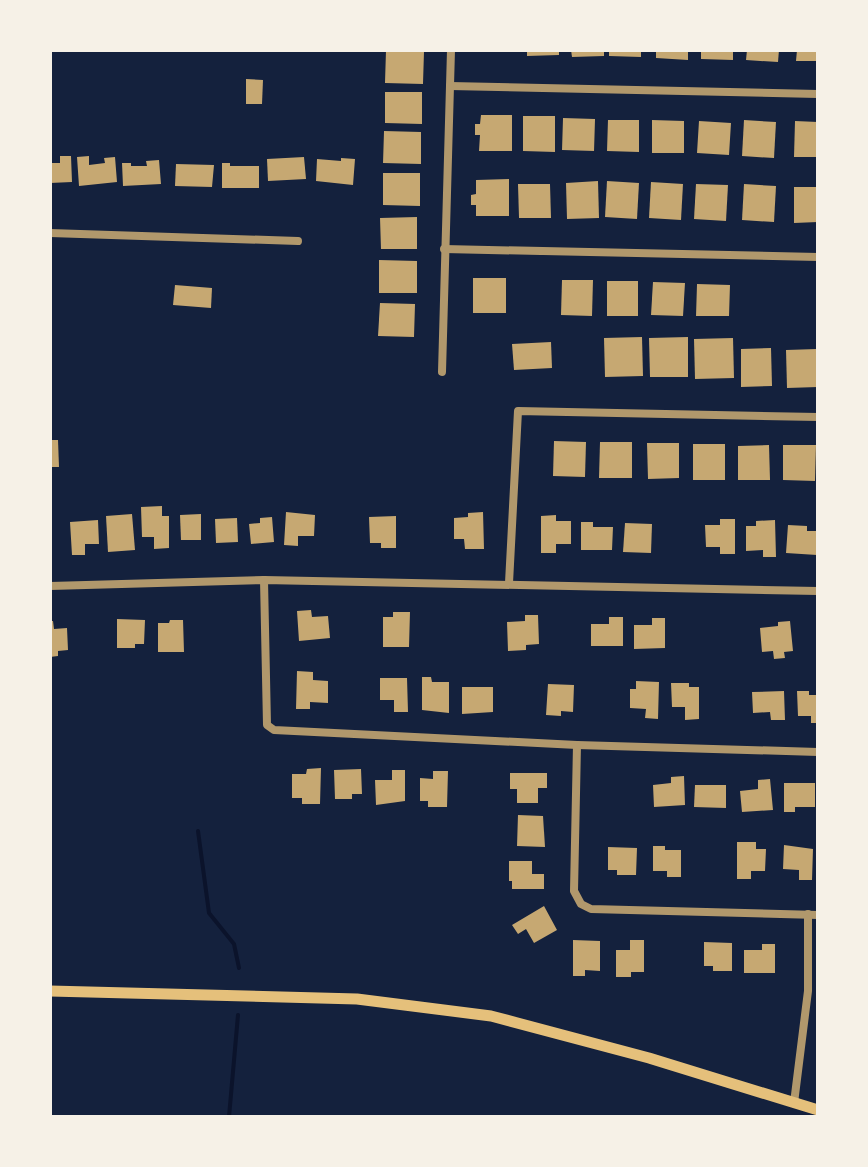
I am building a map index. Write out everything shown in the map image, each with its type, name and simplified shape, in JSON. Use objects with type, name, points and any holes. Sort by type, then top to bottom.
[{"type":"main road","points":[[50,991],[357,999],[491,1016],[649,1058],[818,1110]]},
{"type":"street","points":[[442,372],[451,50]]},
{"type":"street","points":[[450,86],[818,94]]},
{"type":"street","points":[[50,233],[298,241]]},
{"type":"street","points":[[444,249],[818,257]]},
{"type":"street","points":[[509,583],[518,411],[818,417]]},
{"type":"street","points":[[264,580],[269,728],[577,745],[818,752]]},
{"type":"street","points":[[50,586],[264,580],[818,591]]},
{"type":"street","points":[[577,745],[574,891],[577,899],[591,909],[813,914],[808,991],[794,1103]]},
{"type":"building","points":[[386,50],[424,51],[423,84],[385,83]]},
{"type":"building","points":[[527,50],[559,50],[559,55],[527,56]]},
{"type":"building","points":[[571,50],[604,50],[604,56],[572,57]]},
{"type":"building","points":[[609,50],[641,50],[641,57],[609,56]]},
{"type":"building","points":[[656,50],[688,50],[688,60],[656,58]]},
{"type":"building","points":[[701,50],[733,50],[733,60],[701,59]]},
{"type":"building","points":[[747,50],[779,50],[778,62],[746,60]]},
{"type":"building","points":[[797,50],[818,50],[818,61],[796,61]]},
{"type":"building","points":[[246,79],[263,80],[262,104],[246,104]]},
{"type":"building","points":[[385,92],[422,92],[422,124],[385,123]]},
{"type":"building","points":[[481,115],[512,115],[512,151],[479,151],[480,135],[475,135],[475,124],[480,124]]},
{"type":"building","points":[[523,116],[555,116],[555,152],[523,151]]},
{"type":"building","points":[[563,118],[595,119],[594,151],[562,150]]},
{"type":"building","points":[[608,120],[639,120],[639,152],[607,151]]},
{"type":"building","points":[[652,120],[684,121],[684,153],[652,153]]},
{"type":"building","points":[[744,120],[776,122],[774,158],[742,156]]},
{"type":"building","points":[[699,121],[731,123],[729,155],[697,153]]},
{"type":"building","points":[[795,121],[818,122],[818,157],[794,157]]},
{"type":"building","points":[[384,131],[421,132],[421,164],[383,163]]},
{"type":"building","points":[[60,156],[71,156],[72,182],[50,183],[50,163],[60,163]]},
{"type":"building","points":[[89,156],[89,165],[105,163],[104,158],[115,157],[117,182],[79,186],[77,157]]},
{"type":"building","points":[[304,157],[306,179],[268,181],[267,159]]},
{"type":"building","points":[[341,158],[355,159],[353,185],[316,181],[317,159],[341,161]]},
{"type":"building","points":[[159,160],[161,184],[123,186],[122,163],[147,166],[146,161]]},
{"type":"building","points":[[222,163],[259,166],[259,188],[222,188]]},
{"type":"building","points":[[176,164],[214,165],[212,187],[175,186]]},
{"type":"building","points":[[383,173],[420,173],[420,206],[383,205]]},
{"type":"building","points":[[509,179],[509,216],[476,216],[476,205],[471,205],[471,195],[476,194],[476,180]]},
{"type":"building","points":[[598,181],[599,218],[567,219],[566,183]]},
{"type":"building","points":[[607,181],[639,183],[637,219],[605,217]]},
{"type":"building","points":[[651,182],[683,184],[681,220],[649,218]]},
{"type":"building","points":[[518,184],[550,184],[551,218],[519,218]]},
{"type":"building","points":[[696,184],[728,185],[726,221],[694,219]]},
{"type":"building","points":[[744,184],[776,186],[774,222],[742,220]]},
{"type":"building","points":[[794,187],[818,187],[818,222],[794,223]]},
{"type":"building","points":[[417,217],[417,249],[381,249],[380,218]]},
{"type":"building","points":[[379,260],[417,261],[417,293],[379,293]]},
{"type":"building","points":[[473,278],[506,278],[506,313],[473,313]]},
{"type":"building","points":[[562,280],[593,280],[592,316],[561,315]]},
{"type":"building","points":[[607,281],[638,281],[638,316],[607,316]]},
{"type":"building","points":[[653,282],[685,283],[683,316],[651,315]]},
{"type":"building","points":[[697,284],[730,285],[729,316],[696,316]]},
{"type":"building","points":[[175,285],[212,288],[211,308],[173,305]]},
{"type":"building","points":[[380,303],[415,304],[414,337],[378,336]]},
{"type":"building","points":[[642,337],[643,376],[605,377],[604,338]]},
{"type":"building","points":[[688,337],[688,377],[650,377],[649,338]]},
{"type":"building","points":[[733,338],[734,378],[695,379],[694,339]]},
{"type":"building","points":[[551,342],[552,368],[514,370],[512,344]]},
{"type":"building","points":[[771,348],[772,386],[741,387],[741,349]]},
{"type":"building","points":[[817,349],[818,387],[787,388],[786,350]]},
{"type":"building","points":[[50,440],[58,440],[59,467],[50,467]]},
{"type":"building","points":[[554,441],[586,442],[585,477],[553,476]]},
{"type":"building","points":[[600,442],[632,442],[632,478],[599,478]]},
{"type":"building","points":[[647,443],[679,443],[679,478],[648,479]]},
{"type":"building","points":[[693,444],[725,444],[725,480],[693,480]]},
{"type":"building","points":[[769,445],[770,480],[738,480],[738,446]]},
{"type":"building","points":[[783,445],[816,445],[815,481],[783,480]]},
{"type":"building","points":[[162,506],[162,516],[169,516],[169,548],[154,549],[154,537],[142,537],[141,507]]},
{"type":"building","points":[[286,512],[315,515],[314,536],[298,536],[298,546],[284,545]]},
{"type":"building","points":[[483,512],[484,549],[465,549],[464,539],[454,539],[454,518]]},
{"type":"building","points":[[132,514],[135,550],[108,552],[106,516]]},
{"type":"building","points":[[201,514],[201,540],[181,540],[180,515]]},
{"type":"building","points":[[556,515],[556,521],[571,521],[571,544],[556,544],[556,553],[541,553],[541,516]]},
{"type":"building","points":[[396,516],[396,548],[381,548],[381,543],[370,543],[369,517]]},
{"type":"building","points":[[272,517],[274,542],[251,544],[249,524],[260,523],[260,518]]},
{"type":"building","points":[[237,518],[238,542],[216,543],[215,519]]},
{"type":"building","points":[[720,519],[735,519],[735,554],[720,554],[720,547],[706,547],[705,525],[720,525]]},
{"type":"building","points":[[98,520],[99,544],[85,544],[85,555],[72,555],[70,522]]},
{"type":"building","points":[[775,520],[776,557],[763,557],[763,550],[746,551],[746,526],[756,526],[756,521]]},
{"type":"building","points":[[581,522],[593,522],[593,527],[613,527],[612,550],[581,550]]},
{"type":"building","points":[[625,523],[652,524],[651,553],[623,552]]},
{"type":"building","points":[[788,525],[807,526],[807,531],[818,531],[817,555],[786,553]]},
{"type":"building","points":[[311,610],[312,617],[328,616],[330,638],[299,641],[297,611]]},
{"type":"building","points":[[393,612],[410,612],[409,647],[383,647],[383,617],[393,617]]},
{"type":"building","points":[[525,615],[538,615],[539,644],[526,645],[526,650],[508,651],[507,622],[525,621]]},
{"type":"building","points":[[609,617],[623,617],[623,646],[591,646],[591,624],[609,624]]},
{"type":"building","points":[[652,618],[665,618],[665,648],[634,649],[634,625],[652,625]]},
{"type":"building","points":[[117,619],[145,620],[144,644],[135,644],[135,648],[117,648]]},
{"type":"building","points":[[170,620],[183,620],[184,652],[158,652],[158,623],[169,623]]},
{"type":"building","points":[[50,621],[53,621],[54,629],[67,628],[68,650],[58,651],[58,656],[50,657]]},
{"type":"building","points":[[790,621],[793,651],[784,652],[785,658],[774,659],[773,651],[762,652],[760,628]]},
{"type":"building","points":[[297,671],[313,672],[313,680],[328,681],[328,703],[310,702],[310,709],[296,709]]},
{"type":"building","points":[[422,677],[431,677],[432,682],[449,682],[449,713],[422,710]]},
{"type":"building","points":[[380,678],[407,678],[408,712],[394,712],[394,700],[380,700]]},
{"type":"building","points":[[636,681],[659,682],[658,719],[645,718],[646,709],[630,708],[630,689],[636,689]]},
{"type":"building","points":[[671,683],[689,683],[689,687],[699,687],[699,719],[685,720],[685,707],[672,707]]},
{"type":"building","points":[[548,684],[574,685],[573,712],[561,711],[561,716],[546,715]]},
{"type":"building","points":[[462,687],[493,687],[493,712],[462,714]]},
{"type":"building","points":[[784,691],[785,720],[771,720],[770,712],[753,713],[752,692]]},
{"type":"building","points":[[797,691],[818,695],[818,723],[811,723],[811,716],[798,716]]},
{"type":"building","points":[[321,768],[320,804],[302,804],[302,798],[292,798],[292,774],[306,774],[307,769]]},
{"type":"building","points":[[361,769],[362,794],[352,794],[352,799],[335,799],[334,770]]},
{"type":"building","points":[[392,770],[405,770],[405,801],[376,805],[375,780],[392,780]]},
{"type":"building","points":[[433,771],[448,771],[447,807],[428,807],[428,801],[420,801],[420,778],[433,779]]},
{"type":"building","points":[[510,773],[547,773],[547,788],[538,788],[538,803],[517,803],[517,789],[510,789]]},
{"type":"building","points":[[684,776],[685,805],[654,807],[653,785],[671,783],[671,777]]},
{"type":"building","points":[[770,779],[773,810],[742,812],[740,791],[758,789],[758,780]]},
{"type":"building","points":[[784,783],[815,783],[815,807],[795,807],[795,812],[784,812]]},
{"type":"building","points":[[695,785],[726,785],[726,808],[694,807]]},
{"type":"building","points":[[518,815],[543,816],[545,847],[517,846]]},
{"type":"building","points":[[737,842],[756,842],[756,849],[766,849],[765,871],[751,871],[751,879],[737,879]]},
{"type":"building","points":[[784,845],[813,849],[812,880],[799,880],[799,870],[783,869]]},
{"type":"building","points":[[653,846],[681,850],[681,877],[667,877],[667,871],[653,871]]},
{"type":"building","points":[[608,847],[637,848],[636,875],[617,875],[617,870],[608,870]]},
{"type":"building","points":[[509,861],[532,861],[532,874],[544,874],[544,889],[512,889]]},
{"type":"building","points":[[544,906],[557,930],[534,943],[526,929],[518,934],[512,925]]},
{"type":"building","points":[[573,940],[600,941],[600,971],[585,970],[585,976],[573,976]]},
{"type":"building","points":[[630,940],[644,940],[644,972],[631,972],[631,977],[616,977],[616,950],[630,950]]},
{"type":"building","points":[[704,942],[732,943],[732,971],[713,971],[713,966],[704,966]]},
{"type":"building","points":[[762,944],[775,944],[775,973],[744,973],[744,950],[762,950]]},
{"type":"waterway","points":[[198,831],[209,913],[234,944],[239,968]]},
{"type":"waterway","points":[[229,1117],[238,1015]]}]
